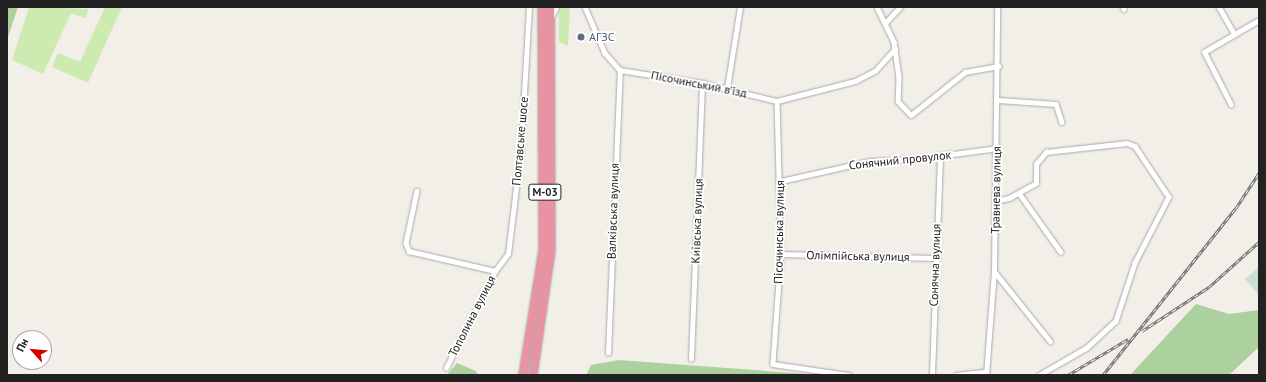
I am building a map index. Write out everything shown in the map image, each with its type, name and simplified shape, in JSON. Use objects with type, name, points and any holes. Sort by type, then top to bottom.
[{"type":"highway","name":"М-03","points":[[523,375],[543,250],[542,7]]},
{"type":"highway","name":"М-03","points":[[533,375],[551,250],[550,7]]},
{"type":"street","name":"Полтавське шосе","points":[[495,270],[508,254],[512,225],[521,146],[528,7]]},
{"type":"street","points":[[551,20],[556,7]]},
{"type":"street","points":[[585,7],[604,53],[620,70]]},
{"type":"street","points":[[727,88],[740,7]]},
{"type":"street","points":[[877,7],[886,22],[895,50],[900,78],[898,101],[913,116],[965,72],[998,66]]},
{"type":"street","points":[[886,22],[900,7]]},
{"type":"street","name":"Травнева вулиця","points":[[986,374],[994,272],[998,100],[997,7]]},
{"type":"street","points":[[1220,7],[1234,33]]},
{"type":"street","points":[[1231,105],[1204,54],[1234,33],[1259,20]]},
{"type":"street","points":[[777,101],[860,79],[883,64],[895,50]]},
{"type":"street","name":"Пісочинський в’їзд","points":[[620,70],[702,82],[777,101]]},
{"type":"street","name":"Валківська вулиця","points":[[608,353],[620,70]]},
{"type":"street","name":"Київська вулиця","points":[[691,359],[702,82]]},
{"type":"street","points":[[998,100],[1056,104],[1062,122]]},
{"type":"street","name":"Пісочинська вулиця","points":[[777,101],[781,181],[781,254],[773,364],[849,375]]},
{"type":"street","points":[[996,201],[1019,193],[1036,183],[1036,164],[1046,152],[1065,147],[1128,143],[1135,146],[1169,197],[1135,263],[1116,321],[1087,348],[1040,375]]},
{"type":"street","name":"Сонячний провулок","points":[[781,181],[850,164],[940,156],[997,148]]},
{"type":"street","name":"Сонячна вулиця","points":[[932,375],[935,258],[940,156]]},
{"type":"street","name":"Тополина вулиця","points":[[417,191],[406,243],[409,251],[495,270],[446,368]]},
{"type":"street","points":[[1019,193],[1061,252]]},
{"type":"street","name":"Олімпійська вулиця","points":[[781,254],[935,258]]},
{"type":"street","points":[[994,272],[1050,341]]},
{"type":"street","points":[[956,375],[986,374]]},
{"type":"green space","points":[[7,7],[18,7],[7,40]]},
{"type":"green space","points":[[29,7],[89,9],[85,18],[71,13],[43,74],[12,60]]},
{"type":"green space","points":[[105,7],[122,7],[88,83],[52,67],[58,53],[80,62]]},
{"type":"green space","points":[[559,7],[570,7],[568,46],[559,42]]},
{"type":"green space","points":[[1259,267],[1259,293],[1258,294],[1245,279]]},
{"type":"green space","points":[[1196,304],[1229,314],[1259,310],[1259,347],[1229,375],[1130,375]]},
{"type":"green space","points":[[619,360],[820,375],[586,375],[591,365]]},
{"type":"green space","points":[[457,363],[476,371],[478,375],[447,375]]},
{"type":"railway","points":[[1103,375],[1236,208],[1259,173]]},
{"type":"railway","points":[[1142,331],[1209,287],[1259,242]]},
{"type":"railway","points":[[1068,375],[1128,339]]},
{"type":"place","name":"АГЗС","points":[[581,37]]}]
